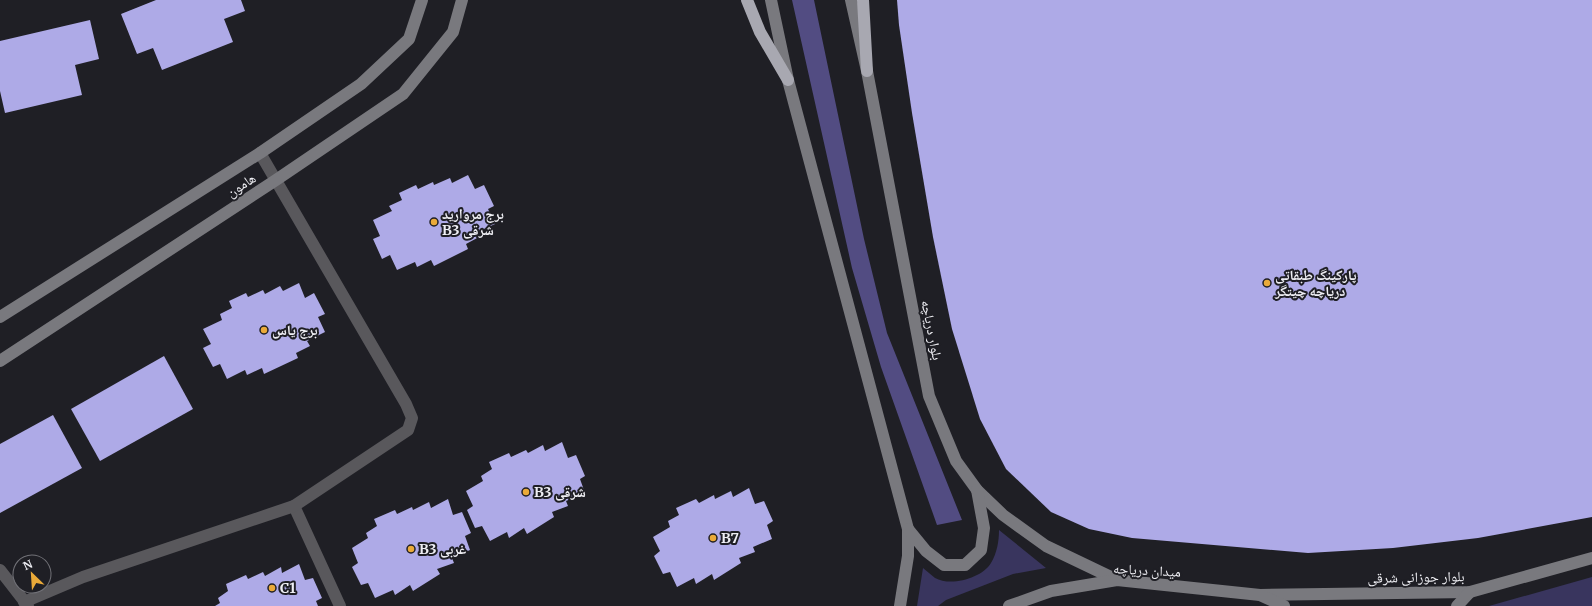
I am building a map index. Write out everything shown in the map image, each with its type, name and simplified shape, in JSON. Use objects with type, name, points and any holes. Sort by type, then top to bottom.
[{"type":"highway","points":[[747,0],[760,32],[788,80]]},
{"type":"highway","points":[[863,0],[867,71]]},
{"type":"main road","name":"هامون","points":[[0,317],[260,153],[361,84],[409,39],[422,0]]},
{"type":"main road","name":"هامون","points":[[0,362],[276,180],[403,94],[453,32],[462,0]]},
{"type":"main road","points":[[771,0],[788,80],[908,529],[908,556],[900,606]]},
{"type":"main road","name":"بلوار دریاچه","points":[[851,0],[867,71],[929,396],[956,461],[977,490],[1003,515],[1046,546],[1117,580]]},
{"type":"main road","points":[[908,529],[926,551],[944,565],[965,565],[981,550],[984,528],[977,490]]},
{"type":"main road","name":"بلوار جوزانی شرقی","points":[[1260,595],[1470,592],[1592,558]]},
{"type":"main road","name":"میدان دریاچه","points":[[1009,606],[1051,591],[1117,580],[1260,595],[1284,606]]},
{"type":"main road","points":[[1458,606],[1470,592]]},
{"type":"street","points":[[0,570],[26,604],[83,577],[294,506],[408,430],[412,418],[406,404],[260,153]]},
{"type":"street","points":[[294,506],[340,606]]},
{"type":"shaded area","points":[[792,0],[814,0],[864,239],[887,333],[962,520],[937,525],[881,367],[852,268]]},
{"type":"shaded area","points":[[999,530],[1046,568],[1013,574],[946,600],[938,606],[917,606],[923,568],[935,578],[942,581],[949,582],[966,580],[974,577],[981,573],[991,563],[997,547]]},
{"type":"shaded area","points":[[1592,577],[1592,606],[1489,606]]},
{"type":"building","points":[[156,0],[241,0],[245,11],[224,19],[233,42],[162,70],[153,48],[137,54],[121,14]]},
{"type":"building","name":"پارکینگ طبقاتی دریاچه چیتگر","points":[[897,0],[1592,0],[1592,517],[1478,538],[1393,548],[1308,553],[1132,538],[1089,529],[1051,512],[1006,469],[980,419],[952,329],[933,237],[912,113],[899,25]]},
{"type":"building","points":[[90,20],[99,59],[75,65],[82,95],[5,113],[0,91],[0,41]]},
{"type":"building","name":"برج مروارید B3 شرقی","points":[[468,175],[475,189],[484,185],[494,206],[488,209],[495,224],[477,232],[479,237],[466,244],[468,249],[434,266],[431,260],[417,267],[415,262],[397,270],[390,255],[382,259],[373,239],[380,236],[373,220],[392,211],[389,206],[402,200],[399,193],[416,185],[418,189],[433,182],[434,185],[450,178],[452,183]]},
{"type":"building","name":"برج یاس","points":[[299,283],[305,298],[314,293],[325,314],[318,317],[325,332],[307,341],[310,346],[296,353],[298,358],[264,374],[262,368],[247,375],[245,370],[227,379],[220,364],[213,367],[203,348],[211,344],[203,329],[222,320],[220,314],[232,308],[229,301],[246,293],[248,297],[263,290],[265,294],[280,286],[283,291]]},
{"type":"building","points":[[164,356],[193,409],[100,461],[71,409]]},
{"type":"building","points":[[53,415],[82,468],[0,513],[0,444]]},
{"type":"building","name":"B3 شرقی","points":[[562,442],[568,458],[576,455],[585,476],[580,479],[585,493],[566,501],[568,506],[552,512],[554,517],[527,534],[524,528],[509,538],[507,532],[490,541],[482,526],[475,528],[467,510],[473,506],[466,491],[483,481],[481,476],[492,469],[489,462],[509,453],[511,457],[526,450],[528,453],[543,445],[545,451]]},
{"type":"building","name":"B7","points":[[749,488],[755,504],[764,501],[773,521],[767,525],[772,539],[753,547],[755,552],[739,558],[741,563],[714,580],[712,574],[696,584],[694,578],[677,587],[670,572],[663,574],[654,556],[660,551],[653,537],[670,527],[668,521],[679,515],[676,508],[696,499],[699,503],[714,495],[715,499],[731,491],[733,497]]},
{"type":"building","name":"B3 غربی","points":[[448,499],[453,515],[462,512],[471,533],[465,536],[470,550],[452,558],[454,563],[437,569],[440,574],[413,591],[410,585],[395,595],[393,590],[375,598],[368,583],[361,585],[352,567],[358,563],[352,548],[368,538],[366,533],[377,526],[374,519],[395,510],[397,514],[412,507],[413,510],[429,502],[431,508]]},
{"type":"building","name":"C1","points":[[299,564],[305,580],[313,578],[322,598],[316,601],[318,606],[215,606],[220,603],[218,598],[228,591],[226,584],[246,575],[248,579],[263,572],[265,576],[281,567],[282,573]]},
{"type":"place","name":"برج مروارید B3 شرقی","points":[[434,222]]},
{"type":"place","name":"پارکینگ طبقاتی دریاچه چیتگر","points":[[1267,283]]},
{"type":"place","name":"برج یاس","points":[[264,330]]},
{"type":"place","name":"B3 شرقی","points":[[526,492]]},
{"type":"place","name":"B7","points":[[713,538]]},
{"type":"place","name":"B3 غربی","points":[[411,549]]},
{"type":"place","name":"C1","points":[[272,588]]}]
